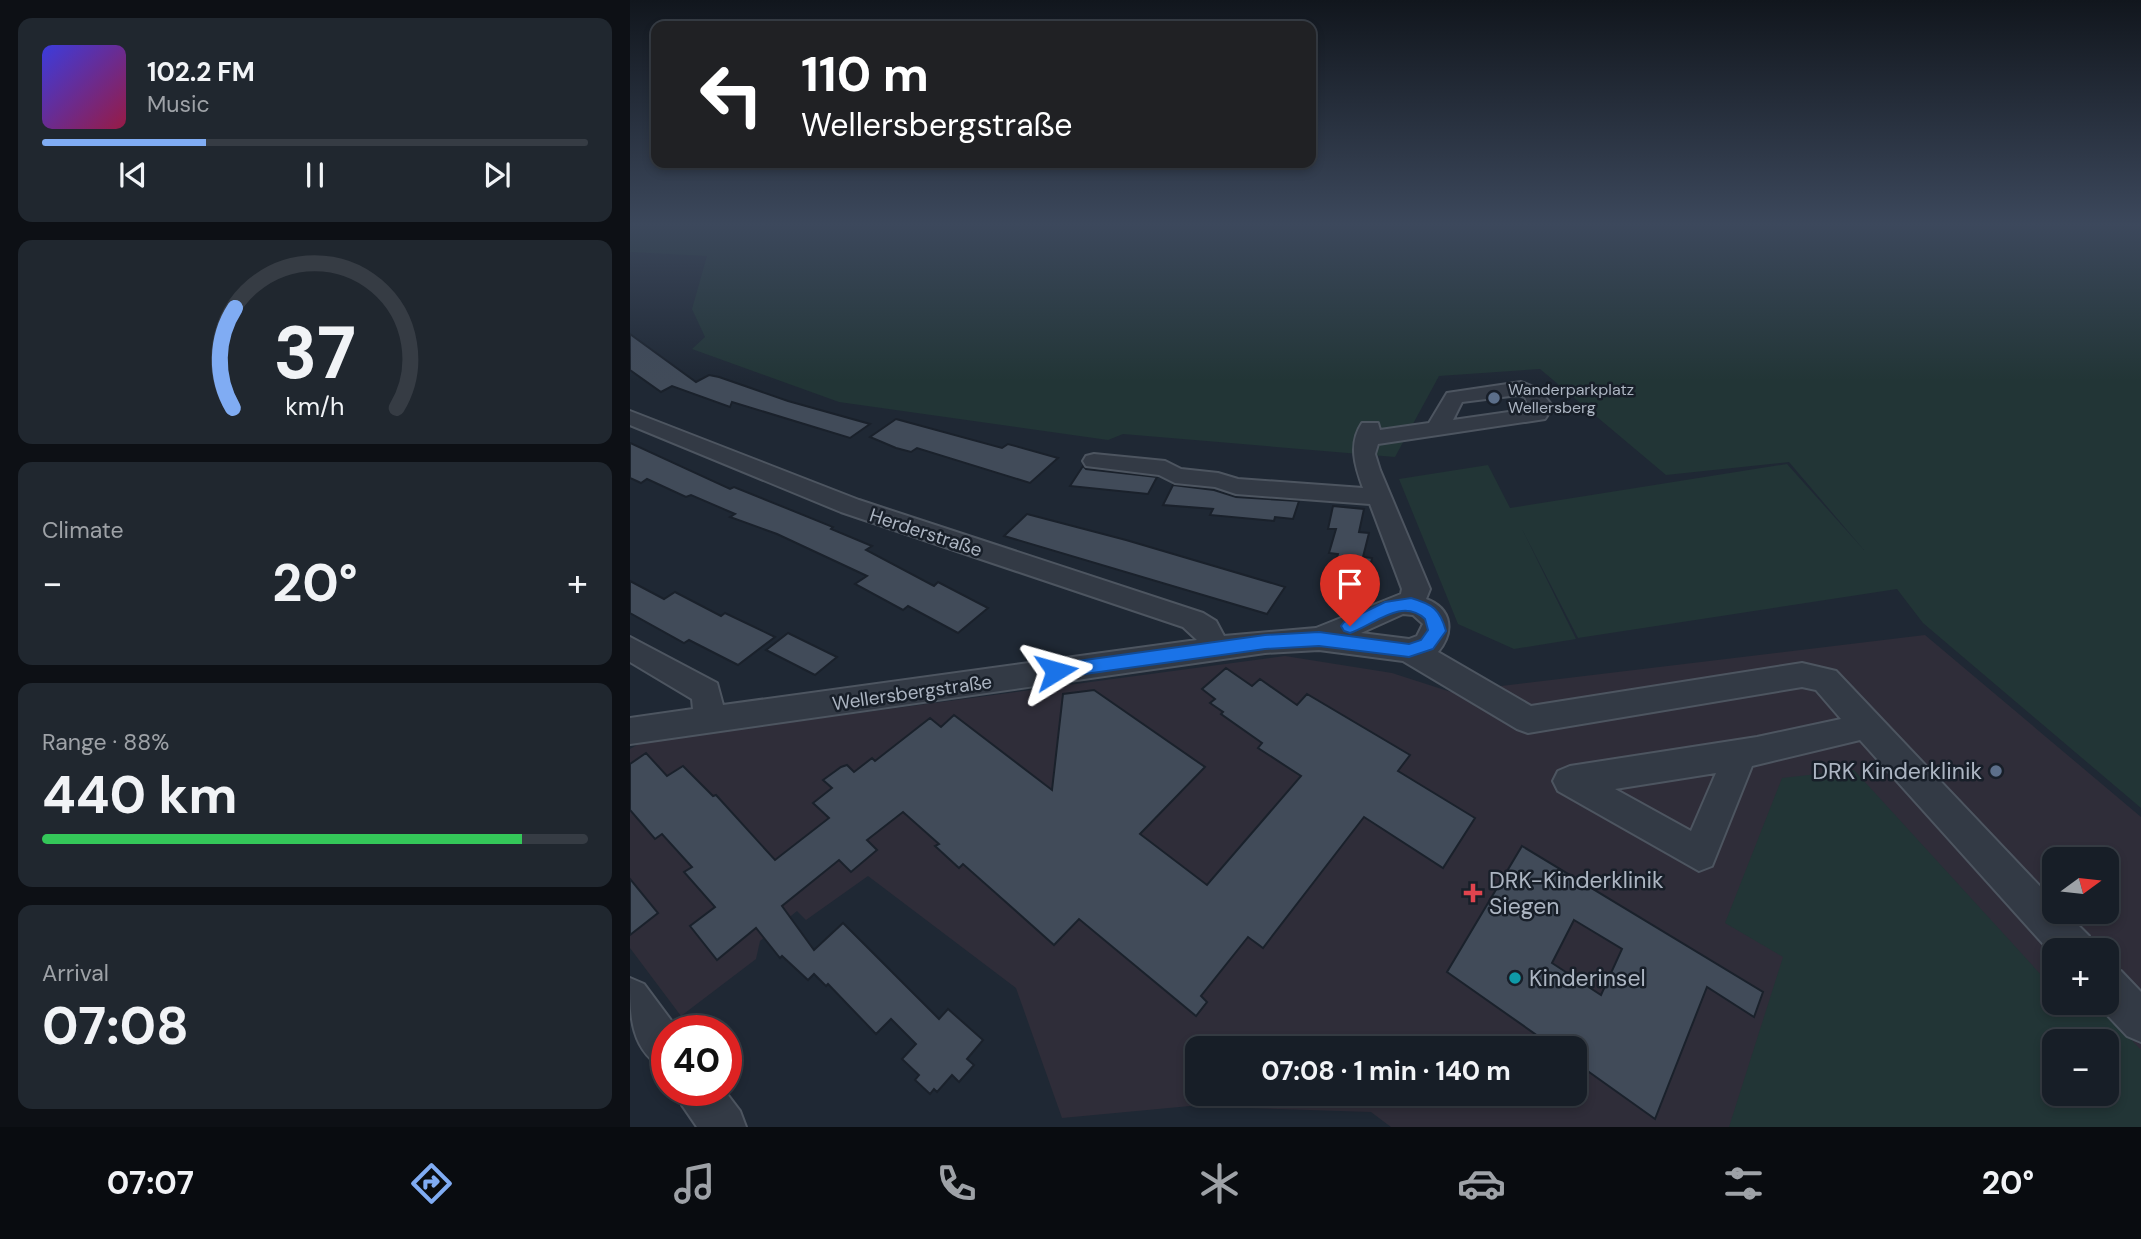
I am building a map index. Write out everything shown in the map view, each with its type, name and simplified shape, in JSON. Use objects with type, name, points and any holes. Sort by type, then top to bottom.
[{"type":"street","name":"Herderstraße","points":[[630,416],[850,506],[1193,620],[1206,629],[1215,648]]},
{"type":"street","points":[[1409,650],[1427,645],[1437,631],[1433,616],[1425,609],[1411,604],[1416,589],[1377,497],[1364,454],[1368,434],[1437,429]]},
{"type":"street","points":[[1094,461],[1165,468],[1175,476],[1218,480],[1236,486],[1377,497]]},
{"type":"street","name":"Wellersbergstraße","points":[[1319,639],[1391,607],[1411,604]]},
{"type":"street","name":"Wellersbergstraße","points":[[630,731],[1215,648],[1319,639],[1409,650]]},
{"type":"street","points":[[630,648],[706,692],[710,721]]},
{"type":"street","points":[[1409,650],[1528,720],[1802,675],[1825,680],[2064,938]]},
{"type":"street","points":[[1741,752],[1699,854],[1570,781],[1842,733],[1866,725]]},
{"type":"street","points":[[630,998],[651,1026]]},
{"type":"street","points":[[2119,998],[2141,1022]]},
{"type":"street","points":[[709,1106],[724,1127]]},
{"type":"shaded area","points":[[701,276],[2141,276],[2141,808],[1923,623],[1897,589],[1578,638],[1522,529],[1576,639],[1514,649],[1458,624],[1399,479],[1488,465],[1510,508],[1787,464],[1864,550],[1789,462],[1666,475],[1540,369],[1439,376],[1395,457],[1123,434],[1108,440],[839,402],[692,349],[705,337],[692,309]]},
{"type":"shaded area","name":"DRK-Kinderklinik Siegen","points":[[1925,635],[2141,817],[2141,1127],[1391,1127],[1371,1112],[1190,1106],[1062,1118],[1016,988],[868,876],[806,920],[797,911],[760,941],[756,959],[682,1015],[630,948],[630,749],[642,742],[1285,656],[1392,673],[1451,692]]},
{"type":"shaded area","points":[[1854,770],[2042,976],[2042,1015],[2108,1015],[2141,1050],[2141,1127],[1729,1127],[1783,957],[1725,923],[1782,778]]},
{"type":"building","points":[[630,334],[696,382],[709,375],[719,377],[788,401],[870,424],[850,438],[732,402],[730,407],[672,386],[661,392],[630,370]]},
{"type":"building","points":[[896,419],[1002,448],[1008,444],[1058,458],[1030,483],[917,448],[911,452],[896,448],[870,437]]},
{"type":"building","points":[[630,443],[730,489],[734,487],[833,527],[831,529],[872,546],[866,550],[934,586],[938,582],[988,608],[958,633],[908,606],[903,610],[855,584],[867,576],[777,534],[730,517],[735,514],[691,495],[686,497],[647,479],[641,483],[630,478]]},
{"type":"building","points":[[1083,466],[1086,469],[1157,477],[1148,494],[1070,486]]},
{"type":"building","points":[[1173,485],[1214,490],[1236,497],[1299,501],[1293,519],[1275,517],[1274,521],[1210,515],[1213,509],[1163,505]]},
{"type":"building","points":[[1333,506],[1364,509],[1359,532],[1369,533],[1363,557],[1372,558],[1367,583],[1331,579],[1338,554],[1329,553],[1336,529],[1328,529]]},
{"type":"building","points":[[1027,514],[1285,587],[1267,614],[1004,536]]},
{"type":"building","points":[[630,581],[664,599],[675,592],[721,616],[725,613],[775,637],[738,665],[689,640],[684,643],[630,613]]},
{"type":"building","points":[[788,633],[837,657],[815,675],[766,650]]},
{"type":"building","points":[[1226,668],[1252,686],[1260,679],[1297,705],[1307,694],[1410,755],[1398,771],[1475,818],[1443,868],[1364,817],[1263,948],[1248,937],[1201,996],[1207,1002],[1196,1016],[1079,919],[1054,945],[963,864],[959,868],[935,846],[939,844],[903,812],[867,840],[877,850],[851,872],[839,860],[782,906],[814,950],[843,923],[939,1019],[948,1009],[983,1040],[967,1059],[974,1065],[959,1082],[952,1075],[937,1092],[934,1089],[930,1094],[915,1080],[919,1075],[902,1059],[916,1044],[891,1019],[876,1034],[828,984],[826,986],[814,974],[808,980],[782,956],[780,958],[756,928],[717,960],[690,926],[715,907],[684,872],[692,867],[662,834],[655,839],[630,810],[630,764],[646,753],[667,776],[683,766],[713,796],[716,795],[775,860],[829,818],[813,803],[832,788],[823,780],[841,767],[847,765],[854,772],[872,758],[875,761],[930,718],[941,727],[954,715],[1052,790],[1063,694],[1094,690],[1205,767],[1140,834],[1207,885],[1301,776],[1258,748],[1262,743],[1210,703],[1215,699],[1202,689]]},
{"type":"building","name":"Kinderinsel","points":[[1522,846],[1763,992],[1754,1017],[1707,987],[1655,1119],[1587,1071],[1587,1036],[1538,1036],[1447,972]],"holes":[[[1574,920],[1622,949],[1601,995],[1552,963]]]},
{"type":"building","points":[[630,879],[658,913],[630,935]]},
{"type":"place","name":"Wanderparkplatz Wellersberg","points":[[1494,398]]},
{"type":"place","name":"DRK Kinderklinik","points":[[1996,771]]},
{"type":"place","name":"DRK-Kinderklinik Siegen","points":[[1473,893]]},
{"type":"place","name":"Kinderinsel","points":[[1515,978]]},
{"type":"route","points":[[1056,671],[1265,642],[1319,639],[1409,650],[1427,645],[1437,631],[1433,616],[1425,609],[1411,604],[1391,607],[1350,626]]}]
